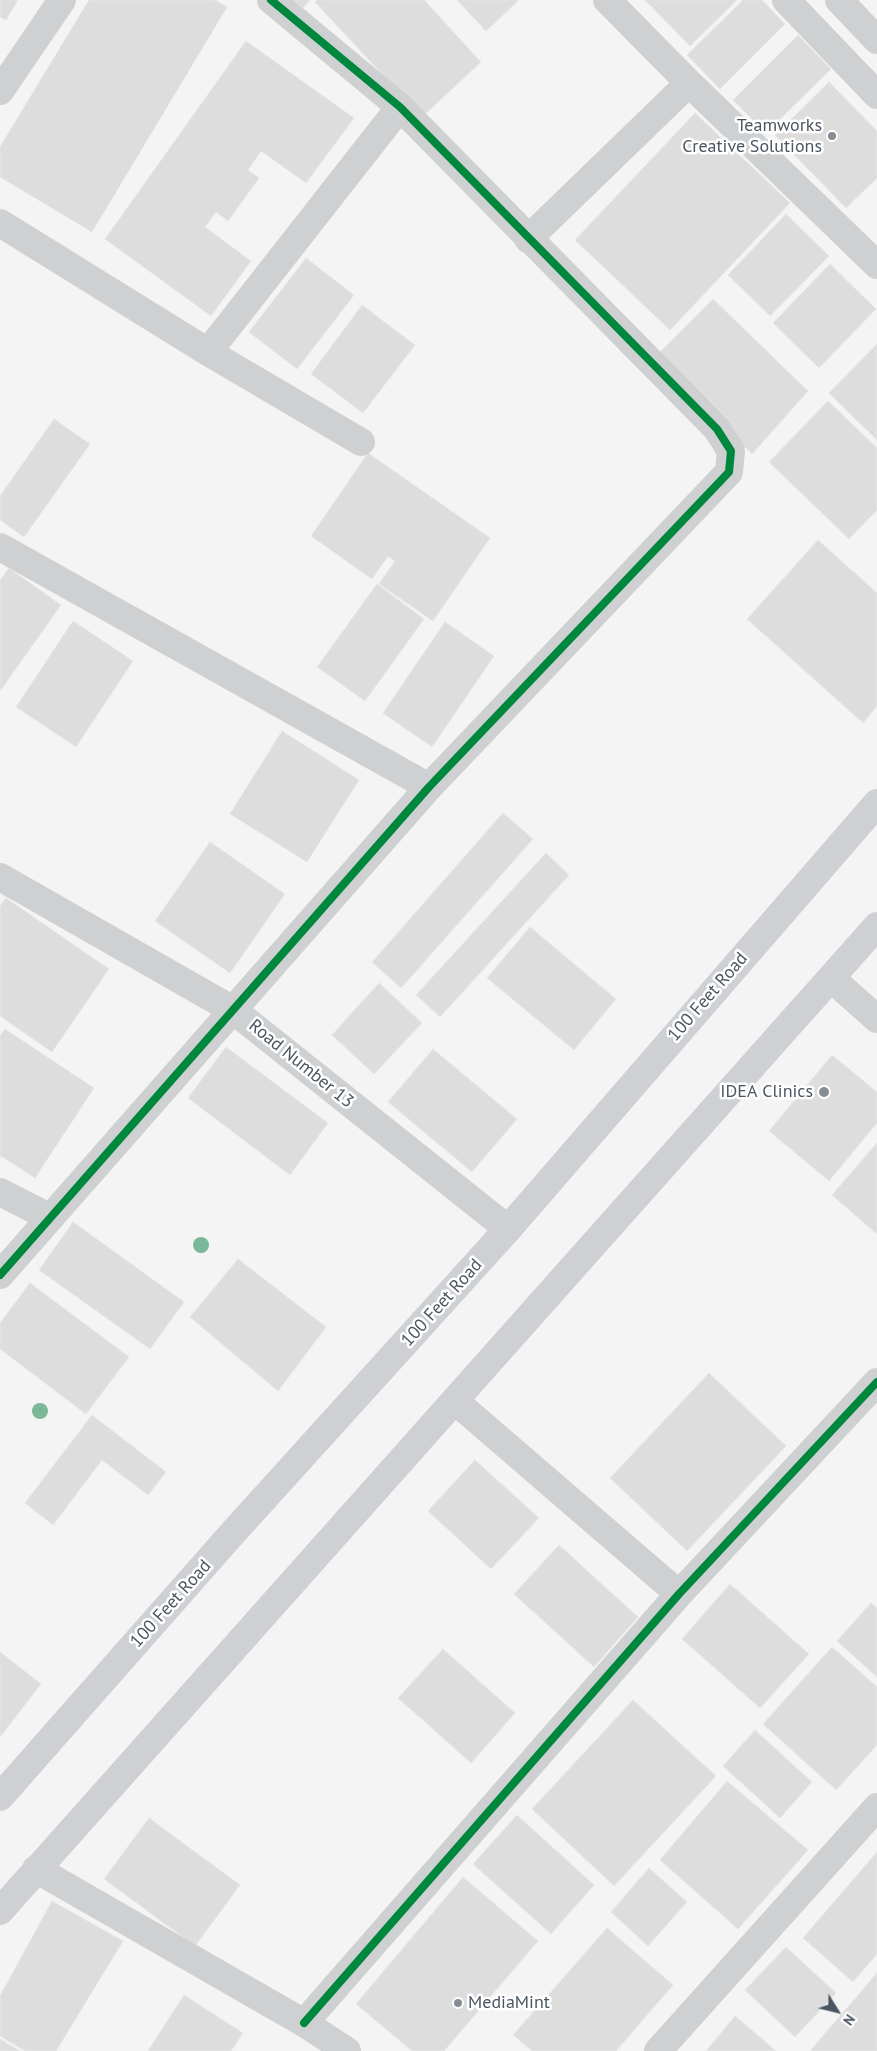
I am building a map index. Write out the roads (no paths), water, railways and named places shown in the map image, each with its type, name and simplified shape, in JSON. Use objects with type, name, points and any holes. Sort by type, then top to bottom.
[{"type":"main road","name":"100 Feet Road","points":[[0,1796],[237,1529],[508,1229],[877,803]]},
{"type":"main road","points":[[0,1911],[877,926]]},
{"type":"street","points":[[0,91],[62,0]]},
{"type":"street","points":[[0,1274],[48,1217],[429,787],[729,472],[731,451],[717,429],[400,107],[271,0]]},
{"type":"street","points":[[607,0],[689,83],[877,265]]},
{"type":"street","points":[[786,0],[877,95]]},
{"type":"street","points":[[839,0],[877,40]]},
{"type":"street","points":[[528,239],[689,83]]},
{"type":"street","points":[[208,352],[400,107]]},
{"type":"street","points":[[0,223],[208,352],[361,442]]},
{"type":"street","points":[[0,547],[429,787]]},
{"type":"street","name":"Road Number 13","points":[[0,877],[233,1010],[508,1229]]},
{"type":"street","points":[[831,978],[877,1020]]},
{"type":"street","points":[[0,1192],[48,1217]]},
{"type":"street","points":[[304,2023],[679,1594],[877,1382]]},
{"type":"street","points":[[455,1401],[679,1594]]},
{"type":"street","points":[[658,2051],[877,1808]]},
{"type":"street","points":[[36,1870],[304,2023],[348,2051]]},
{"type":"place","name":"Teamworks Creative Solutions","points":[[832,136]]},
{"type":"place","name":"IDEA Clinics","points":[[824,1092]]},
{"type":"place","name":"MediaMint","points":[[458,2003]]}]
